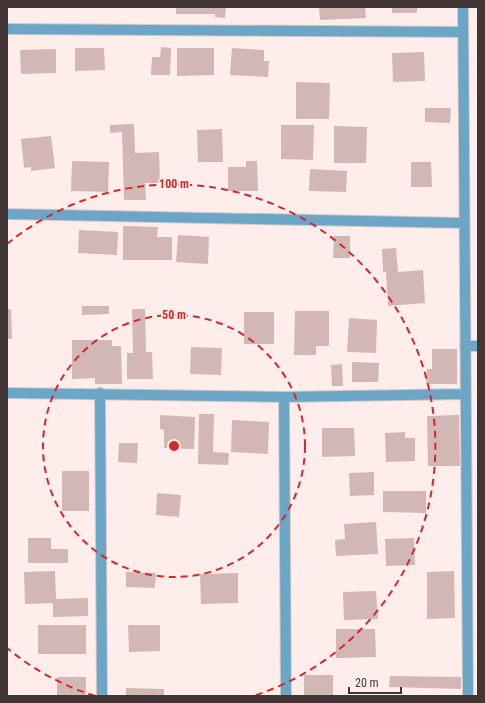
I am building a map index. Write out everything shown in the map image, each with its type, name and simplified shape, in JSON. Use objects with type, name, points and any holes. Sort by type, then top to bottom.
[{"type":"street","points":[[463,7],[463,223],[468,696]]},
{"type":"street","points":[[7,29],[463,32]]},
{"type":"street","points":[[7,214],[463,223]]},
{"type":"street","points":[[465,346],[478,346]]},
{"type":"street","points":[[7,393],[100,393],[284,397],[465,394]]},
{"type":"street","points":[[100,393],[102,696]]},
{"type":"street","points":[[284,397],[286,696]]},
{"type":"building","points":[[176,7],[226,7],[225,18],[215,17],[215,14],[176,14]]},
{"type":"building","points":[[319,7],[365,7],[366,18],[320,20]]},
{"type":"building","points":[[392,7],[417,7],[417,13],[392,13]]},
{"type":"building","points":[[161,47],[171,48],[170,75],[151,75],[152,57],[160,57]]},
{"type":"building","points":[[75,48],[104,48],[105,70],[75,71]]},
{"type":"building","points":[[177,48],[214,48],[214,75],[177,76]]},
{"type":"building","points":[[232,48],[264,50],[264,61],[269,61],[268,77],[230,75]]},
{"type":"building","points":[[56,49],[56,73],[21,74],[20,50]]},
{"type":"building","points":[[424,52],[425,81],[393,82],[392,53]]},
{"type":"building","points":[[296,82],[330,83],[329,119],[296,119]]},
{"type":"building","points":[[425,108],[451,108],[450,123],[425,122]]},
{"type":"building","points":[[134,124],[135,153],[159,152],[160,183],[145,183],[146,200],[124,200],[122,132],[110,133],[110,125]]},
{"type":"building","points":[[281,125],[314,125],[313,160],[281,159]]},
{"type":"building","points":[[334,126],[367,127],[366,163],[334,163]]},
{"type":"building","points":[[222,129],[223,162],[198,162],[197,130]]},
{"type":"building","points":[[51,136],[55,168],[31,171],[31,167],[24,168],[21,139]]},
{"type":"building","points":[[72,161],[109,162],[108,192],[71,191]]},
{"type":"building","points":[[246,161],[257,161],[258,191],[228,191],[228,167],[246,167]]},
{"type":"building","points":[[411,162],[431,162],[432,187],[411,187]]},
{"type":"building","points":[[310,169],[347,171],[346,192],[309,191]]},
{"type":"building","points":[[123,226],[158,227],[157,237],[172,237],[172,260],[123,260]]},
{"type":"building","points":[[79,230],[118,232],[117,255],[78,253]]},
{"type":"building","points":[[178,235],[209,237],[208,264],[176,262]]},
{"type":"building","points":[[334,236],[350,236],[350,258],[333,258]]},
{"type":"building","points":[[396,248],[398,272],[423,270],[425,303],[388,306],[386,272],[383,272],[382,249]]},
{"type":"building","points":[[82,306],[109,306],[109,314],[82,315]]},
{"type":"building","points":[[7,309],[11,309],[12,339],[7,339]]},
{"type":"building","points":[[132,309],[145,309],[146,352],[152,352],[153,379],[127,379],[127,353],[133,353]]},
{"type":"building","points":[[295,311],[329,311],[329,346],[316,346],[316,355],[294,355]]},
{"type":"building","points":[[244,312],[274,312],[274,344],[244,344]]},
{"type":"building","points":[[349,318],[377,320],[376,353],[347,352]]},
{"type":"building","points":[[72,340],[112,340],[112,346],[121,346],[122,384],[95,384],[95,378],[72,379]]},
{"type":"building","points":[[191,347],[222,348],[221,375],[190,374]]},
{"type":"building","points":[[432,349],[457,349],[457,384],[426,384],[427,369],[432,369]]},
{"type":"building","points":[[352,362],[379,363],[378,382],[352,382]]},
{"type":"building","points":[[342,364],[343,386],[332,386],[331,365]]},
{"type":"building","points":[[199,414],[214,414],[213,452],[229,453],[228,465],[198,464]]},
{"type":"building","points":[[160,415],[195,417],[194,449],[164,448],[164,430],[160,429]]},
{"type":"building","points":[[459,415],[460,466],[428,466],[427,416]]},
{"type":"building","points":[[232,420],[269,422],[268,454],[231,452]]},
{"type":"building","points":[[322,428],[354,428],[355,456],[322,457]]},
{"type":"building","points":[[405,432],[405,438],[415,438],[415,461],[386,462],[385,433]]},
{"type":"building","points":[[119,443],[138,443],[137,463],[118,462]]},
{"type":"building","points":[[62,471],[89,471],[89,511],[62,511]]},
{"type":"building","points":[[374,472],[374,495],[350,496],[349,473]]},
{"type":"building","points":[[383,491],[426,491],[426,513],[383,512]]},
{"type":"building","points":[[157,493],[181,495],[179,517],[156,515]]},
{"type":"building","points":[[376,522],[378,554],[336,556],[335,540],[345,539],[344,524]]},
{"type":"building","points":[[28,538],[51,538],[51,549],[68,549],[68,563],[28,563]]},
{"type":"building","points":[[414,538],[415,565],[386,566],[385,539]]},
{"type":"building","points":[[55,571],[56,599],[88,598],[88,616],[53,617],[53,603],[25,604],[24,572]]},
{"type":"building","points":[[454,571],[455,618],[427,619],[427,572]]},
{"type":"building","points":[[126,572],[156,573],[155,588],[126,587]]},
{"type":"building","points":[[238,573],[238,603],[201,604],[200,574]]},
{"type":"building","points":[[376,591],[378,619],[344,620],[343,592]]},
{"type":"building","points":[[38,625],[86,625],[86,654],[38,654]]},
{"type":"building","points":[[128,625],[160,625],[160,651],[129,652]]},
{"type":"building","points":[[336,629],[375,629],[376,657],[336,658]]},
{"type":"building","points":[[304,675],[333,675],[333,696],[304,696]]},
{"type":"building","points":[[390,676],[461,677],[461,689],[389,687]]},
{"type":"building","points":[[57,677],[86,677],[86,696],[57,696]]},
{"type":"building","points":[[126,688],[164,689],[164,696],[126,696]]}]
